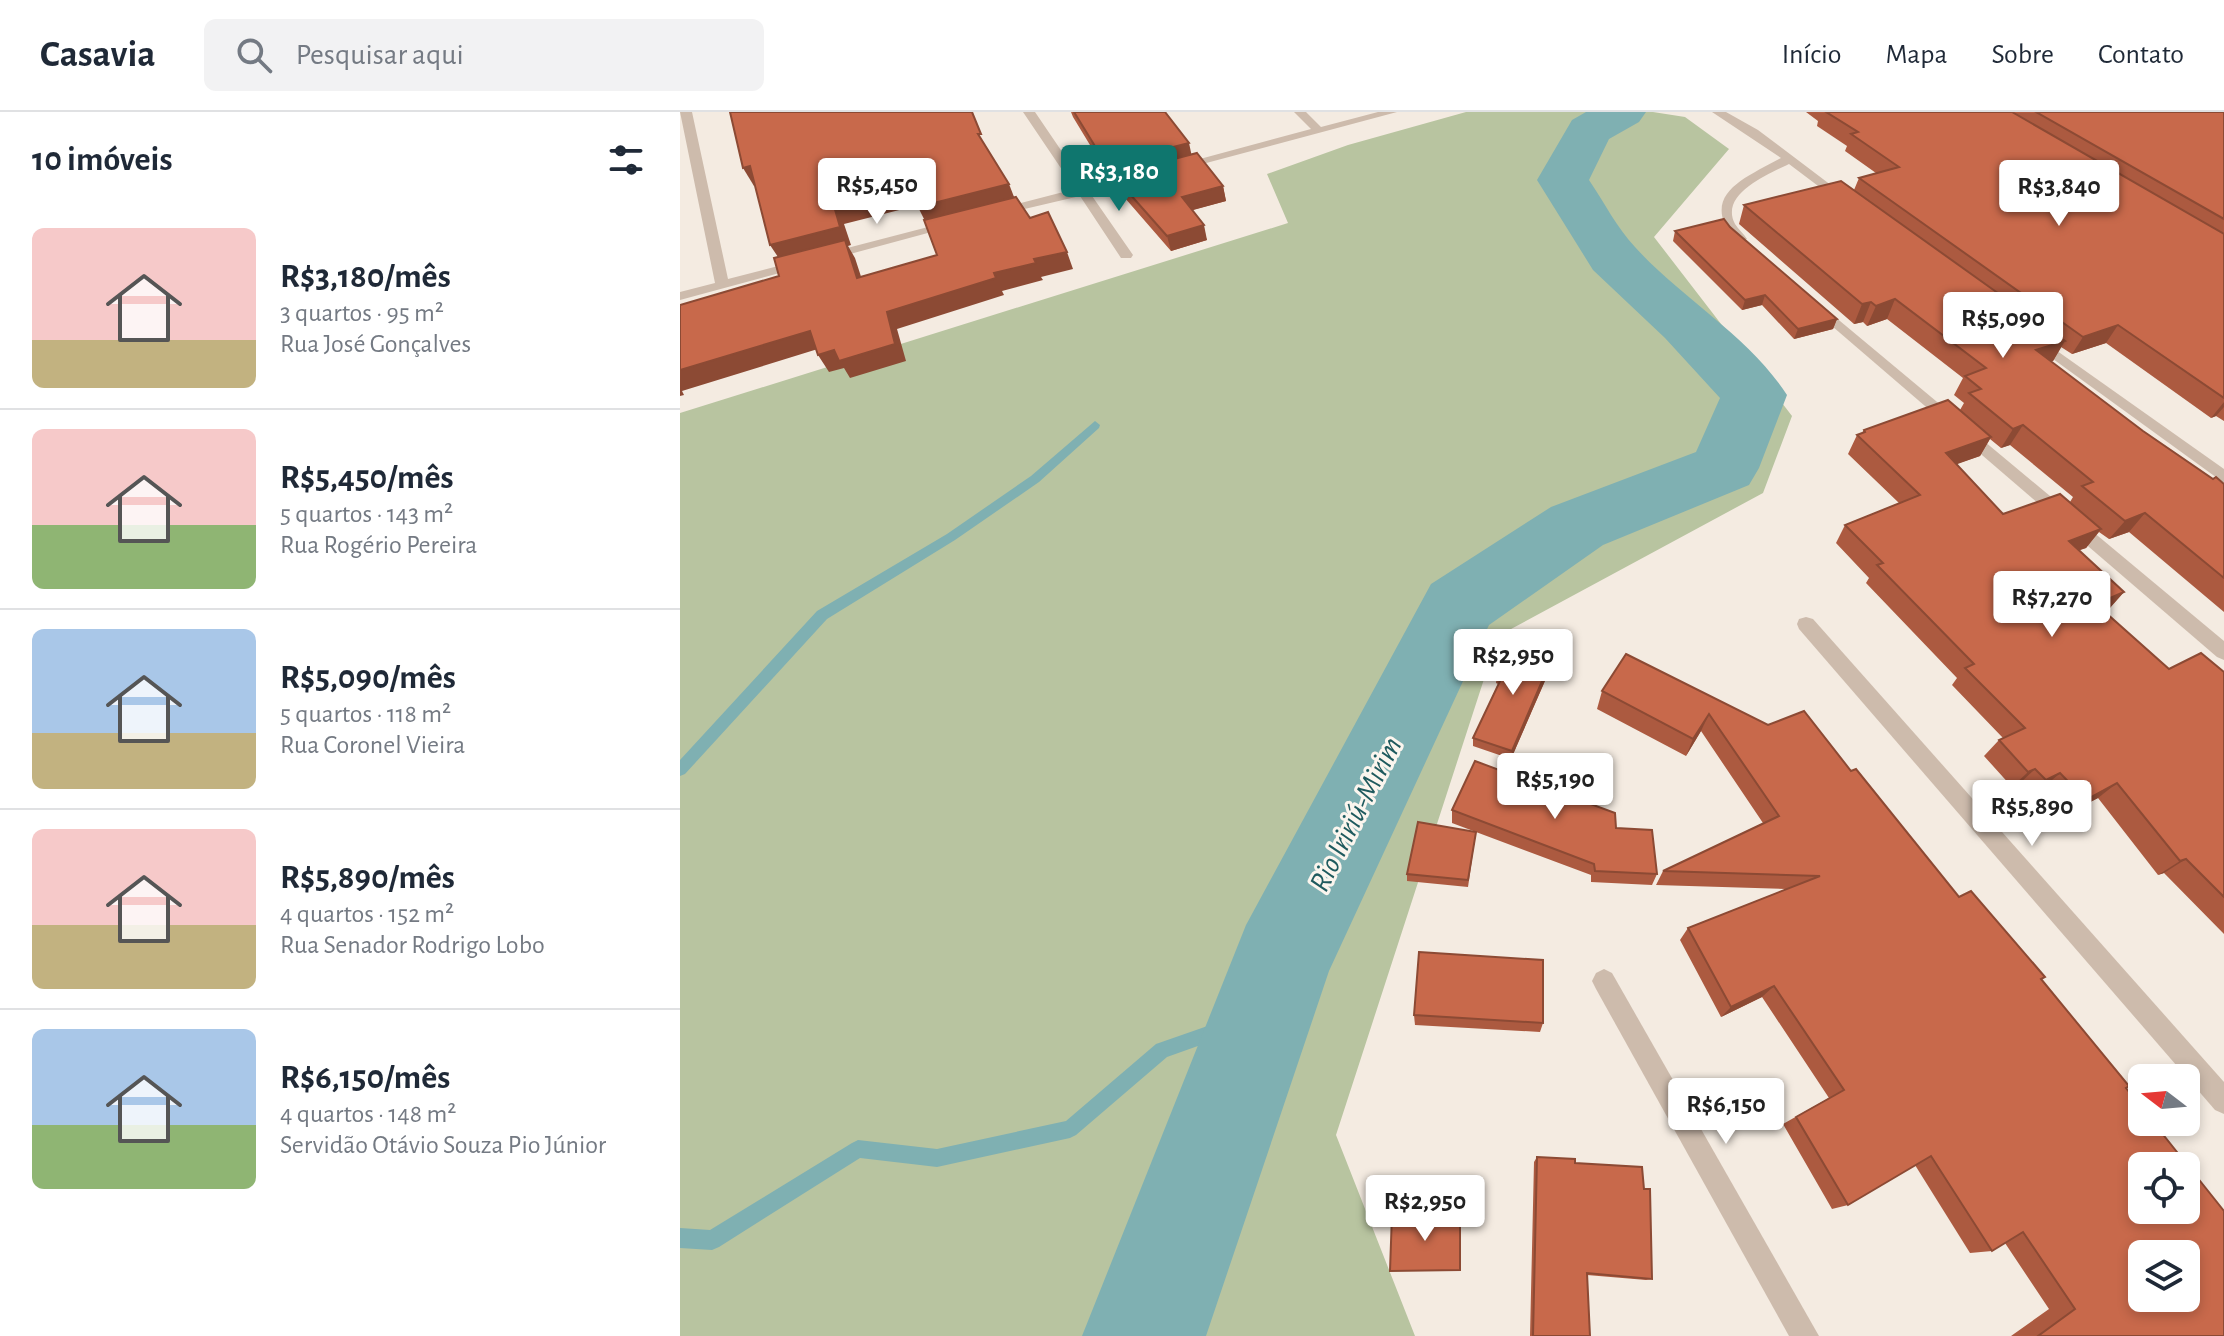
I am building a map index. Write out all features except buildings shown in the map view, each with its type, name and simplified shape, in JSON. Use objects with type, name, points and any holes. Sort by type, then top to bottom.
[{"type":"street","points":[[686,112],[722,285]]},
{"type":"street","points":[[1029,112],[1126,255]]},
{"type":"street","points":[[1300,112],[1319,131]]},
{"type":"street","points":[[1171,169],[1391,112]]},
{"type":"street","points":[[1718,112],[1754,132],[1852,206]]},
{"type":"street","points":[[1747,112],[1754,132]]},
{"type":"street","points":[[1748,246],[1725,221],[1724,208],[1730,196],[1788,159]]},
{"type":"street","points":[[978,219],[1157,172]]},
{"type":"street","points":[[680,296],[963,222]]},
{"type":"street","points":[[1808,298],[2224,652]]},
{"type":"street","points":[[2019,327],[2224,477]]},
{"type":"street","points":[[1806,624],[2224,1101]]},
{"type":"street","points":[[1604,981],[1805,1336]]},
{"type":"green space","points":[[1466,112],[1653,112],[1685,117],[1729,149],[1654,237],[1792,416],[1763,493],[1498,636],[1336,1135],[1415,1336],[680,1336],[680,413],[1288,223],[1267,174],[1348,145]]},
{"type":"waterway","name":"Rio Iririú-Mirim","points":[[1144,1336],[1282,960],[1459,605],[1577,526],[1724,468],[1754,395],[1687,325],[1613,258],[1563,180],[1589,130],[1622,112]]},
{"type":"waterway","points":[[680,770],[822,615],[951,537],[1035,479],[1095,425]]},
{"type":"waterway","points":[[680,1238],[712,1240],[858,1149],[937,1158],[1070,1129],[1162,1050],[1262,1015]]}]
